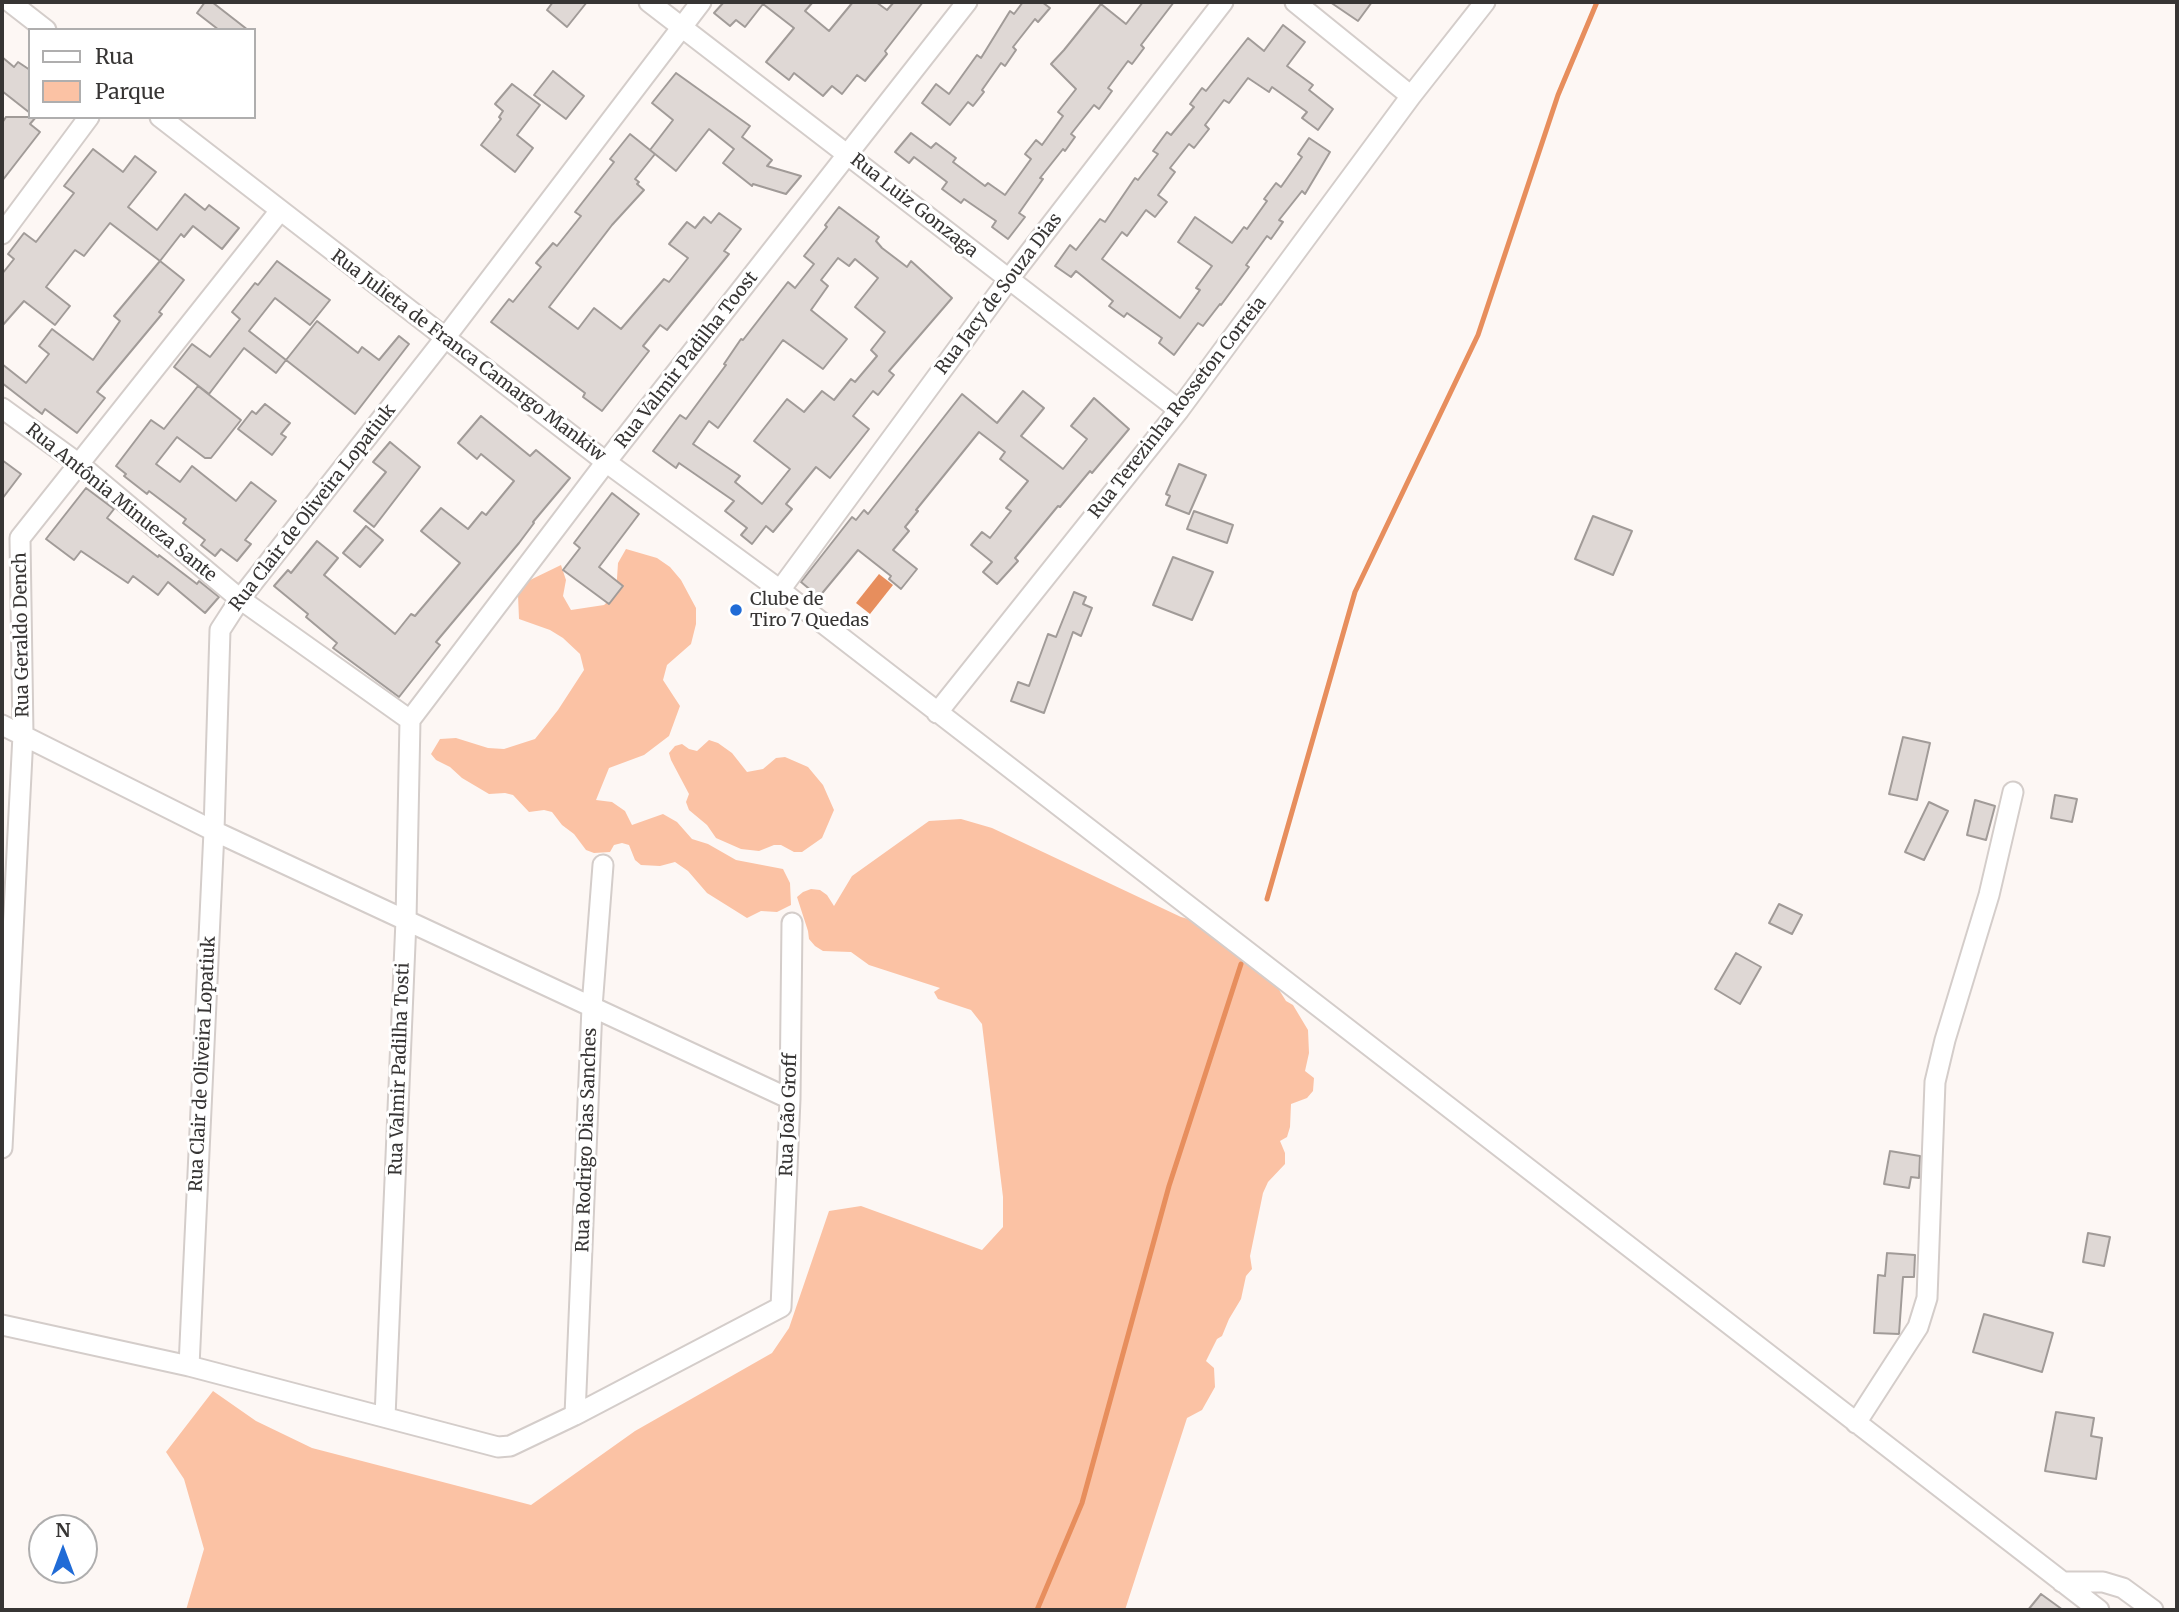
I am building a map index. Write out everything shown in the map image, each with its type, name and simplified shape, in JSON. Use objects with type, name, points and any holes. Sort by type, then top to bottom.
[{"type":"street","points":[[10,2],[44,28]]},
{"type":"street","name":"Rua Luiz Gonzaga","points":[[649,2],[1179,410]]},
{"type":"street","name":"Rua Clair de Oliveira Lopatiuk","points":[[190,1366],[214,831],[220,630],[240,599],[445,338],[701,2]]},
{"type":"street","name":"Rua Valmir Padilha Toost","points":[[410,720],[606,462],[967,2]]},
{"type":"street","name":"Rua Jacy de Souza Dias","points":[[780,590],[1009,279],[1223,2]]},
{"type":"street","points":[[1295,2],[1411,96]]},
{"type":"street","name":"Rua Terezinha Rosseton Correia","points":[[937,713],[1179,410],[1411,96],[1485,2]]},
{"type":"street","points":[[2,234],[88,119]]},
{"type":"street","name":"Rua Julieta de Franca Camargo Mankiw","points":[[163,119],[279,212],[606,462],[780,590],[2099,1610]]},
{"type":"street","name":"Rua Geraldo Dench","points":[[2,1148],[23,734],[20,538],[279,212]]},
{"type":"street","name":"Rua Antônia Minueza Sante","points":[[2,408],[79,464],[240,599],[410,720]]},
{"type":"street","name":"Rua Valmir Padilha Tosti","points":[[385,1417],[406,920],[410,720]]},
{"type":"street","points":[[2,725],[214,831],[790,1099]]},
{"type":"street","points":[[1856,1423],[1918,1327],[1927,1298],[1935,1082],[1989,895],[2013,792]]},
{"type":"street","name":"Rua Rodrigo Dias Sanches","points":[[575,1415],[592,1007],[603,865]]},
{"type":"street","name":"Rua João Groff","points":[[575,1415],[780,1307],[790,1099],[792,923]]},
{"type":"street","points":[[2,1325],[190,1366],[498,1447],[510,1446],[575,1415]]},
{"type":"street","points":[[2062,1582],[2103,1582],[2123,1588],[2152,1610]]},
{"type":"green space","points":[[626,549],[657,558],[670,567],[681,580],[696,608],[696,624],[691,644],[667,665],[663,680],[680,706],[669,736],[644,755],[609,768],[596,800],[612,802],[625,811],[632,825],[663,814],[677,822],[692,839],[708,844],[736,860],[783,869],[790,883],[791,905],[777,912],[761,911],[747,918],[707,893],[688,871],[675,862],[660,866],[641,865],[635,860],[629,845],[614,845],[610,852],[594,853],[586,850],[552,812],[529,812],[513,795],[489,794],[462,778],[431,754],[440,739],[456,738],[488,748],[504,749],[535,739],[584,670],[580,654],[563,638],[550,630],[519,619],[518,595],[528,581],[561,565],[566,580],[563,596],[571,610],[604,605],[616,594],[618,563]]},
{"type":"green space","points":[[709,740],[732,753],[747,772],[763,769],[776,758],[785,757],[808,767],[823,785],[834,810],[822,838],[802,852],[794,852],[781,845],[759,851],[741,849],[716,838],[707,825],[689,810],[686,802],[689,794],[669,753],[675,746],[682,744],[697,751]]},
{"type":"green space","points":[[961,819],[992,828],[1181,917],[1206,924],[1276,985],[1286,1001],[1293,1005],[1308,1030],[1309,1053],[1305,1071],[1314,1078],[1313,1091],[1307,1098],[1291,1104],[1290,1127],[1287,1137],[1280,1141],[1285,1153],[1285,1164],[1268,1182],[1263,1193],[1250,1256],[1252,1269],[1246,1276],[1241,1299],[1206,1361],[1214,1368],[1215,1387],[1202,1410],[1187,1418],[1125,1610],[186,1610],[204,1549],[184,1479],[166,1452],[213,1391],[256,1421],[312,1448],[531,1505],[635,1431],[772,1353],[789,1328],[829,1211],[861,1206],[982,1250],[1003,1227],[1003,1197],[982,1024],[971,1010],[938,999],[934,992],[940,988],[869,965],[851,952],[823,951],[815,946],[809,939],[797,897],[811,889],[820,890],[834,906],[852,876],[929,821]]},
{"type":"shaded area","points":[[879,574],[893,585],[870,614],[856,603]]},
{"type":"building","points":[[205,2],[212,2],[245,28],[216,28],[197,13]]},
{"type":"building","points":[[553,2],[587,2],[567,27],[547,10]]},
{"type":"building","points":[[724,2],[813,2],[805,11],[829,31],[853,2],[876,2],[887,10],[894,2],[923,2],[865,81],[857,75],[842,94],[832,86],[823,96],[794,73],[789,80],[766,62],[794,28],[763,4],[745,27],[736,20],[730,26],[714,13]]},
{"type":"building","points":[[1023,2],[1042,2],[1050,8],[1038,22],[1035,19],[1013,47],[1016,50],[1005,66],[1001,63],[973,106],[968,102],[950,125],[922,103],[936,84],[949,94],[977,55],[981,58],[1010,11],[1014,14]]},
{"type":"building","points":[[1143,2],[1174,2],[1141,45],[1144,48],[1132,64],[1128,61],[1108,88],[1112,91],[1099,109],[1094,105],[1071,134],[1075,137],[1065,151],[1063,149],[1040,178],[1043,179],[1019,213],[1025,217],[1008,239],[992,227],[996,221],[964,199],[961,203],[942,189],[947,182],[914,157],[909,163],[895,152],[911,133],[931,148],[936,143],[956,158],[953,162],[985,186],[988,183],[1005,195],[1031,159],[1025,154],[1036,140],[1042,145],[1063,116],[1058,112],[1076,89],[1051,64],[1101,4],[1126,24]]},
{"type":"building","points":[[1330,2],[1372,2],[1358,21]]},
{"type":"building","points":[[1283,25],[1305,42],[1287,66],[1313,85],[1309,90],[1333,109],[1318,130],[1302,118],[1307,112],[1272,87],[1269,92],[1248,78],[1229,103],[1224,100],[1205,125],[1209,129],[1194,148],[1189,144],[1170,168],[1175,172],[1158,195],[1167,202],[1155,217],[1146,210],[1127,236],[1122,232],[1102,259],[1180,318],[1200,290],[1196,288],[1212,266],[1178,242],[1195,217],[1232,243],[1244,227],[1247,229],[1276,183],[1281,187],[1302,157],[1298,154],[1309,138],[1330,152],[1305,194],[1302,191],[1279,220],[1283,222],[1271,239],[1267,236],[1246,265],[1249,267],[1221,305],[1203,326],[1198,323],[1174,355],[1159,343],[1162,338],[1127,313],[1124,317],[1109,306],[1113,301],[1076,271],[1071,277],[1055,266],[1070,245],[1076,250],[1100,219],[1105,222],[1135,178],[1138,180],[1158,154],[1153,151],[1167,132],[1171,135],[1194,107],[1190,104],[1202,88],[1206,91],[1248,38],[1264,51]]},
{"type":"building","points":[[2,57],[14,67],[18,62],[28,69],[28,111],[2,91]]},
{"type":"building","points":[[553,71],[584,96],[566,119],[534,95]]},
{"type":"building","points":[[676,73],[750,126],[742,137],[772,160],[767,166],[801,176],[786,194],[753,184],[752,186],[723,163],[734,149],[709,129],[676,171],[650,150],[673,120],[652,103]]},
{"type":"building","points":[[512,84],[540,105],[517,135],[533,148],[515,172],[481,145],[501,119],[499,117],[503,111],[495,104]]},
{"type":"building","points":[[6,117],[28,117],[34,119],[30,124],[40,132],[2,181],[2,123]]},
{"type":"building","points":[[630,134],[655,154],[635,179],[644,190],[612,225],[549,307],[578,329],[594,308],[621,329],[664,279],[669,282],[688,258],[669,244],[687,222],[695,228],[704,217],[711,223],[719,213],[741,229],[724,251],[729,254],[667,330],[660,325],[643,346],[649,351],[602,411],[583,397],[585,393],[491,322],[509,299],[513,302],[541,267],[536,263],[553,243],[557,246],[581,216],[575,212],[614,162],[610,159]]},
{"type":"building","points":[[93,149],[123,172],[135,156],[156,172],[128,207],[157,230],[185,194],[205,210],[209,205],[239,228],[222,249],[193,226],[184,237],[181,234],[160,261],[110,223],[84,256],[75,250],[46,287],[70,306],[55,325],[24,301],[2,326],[2,274],[14,259],[8,254],[24,233],[36,242],[74,193],[64,186]]},
{"type":"building","points":[[839,207],[879,237],[876,241],[882,248],[907,267],[911,261],[952,298],[889,371],[894,375],[878,395],[873,391],[853,416],[869,429],[830,478],[816,467],[786,504],[792,509],[773,532],[766,526],[752,544],[741,535],[747,528],[725,511],[734,501],[679,463],[676,468],[653,451],[680,415],[686,419],[726,365],[724,364],[741,339],[743,340],[788,282],[795,288],[814,264],[804,256],[827,227],[825,225]],"holes":[[[838,258],[849,266],[855,259],[878,278],[855,307],[885,332],[871,350],[877,356],[855,382],[851,379],[834,400],[822,391],[804,412],[787,399],[754,441],[790,469],[762,504],[735,482],[740,476],[693,444],[709,421],[718,428],[783,340],[823,369],[847,339],[811,310],[828,286],[821,280]]]},
{"type":"building","points":[[160,261],[184,280],[159,312],[162,314],[97,392],[105,398],[77,433],[45,409],[42,414],[2,383],[2,364],[26,383],[49,354],[39,346],[52,329],[93,360],[120,321],[114,316]]},
{"type":"building","points":[[277,261],[330,300],[310,325],[275,298],[249,331],[286,360],[276,373],[244,348],[209,394],[174,367],[192,344],[210,357],[240,319],[232,312]]},
{"type":"building","points":[[317,321],[358,353],[362,347],[379,360],[399,336],[409,344],[355,414],[286,360]]},
{"type":"building","points":[[198,386],[241,420],[211,458],[205,458],[177,437],[156,464],[180,482],[192,466],[236,501],[251,482],[276,501],[245,540],[251,544],[237,561],[221,549],[215,556],[201,545],[205,540],[183,523],[186,519],[149,491],[147,494],[116,466],[151,420],[164,429]]},
{"type":"building","points":[[1023,391],[1044,408],[1021,436],[1063,469],[1087,439],[1071,426],[1094,398],[1129,429],[1092,473],[1090,471],[1060,507],[1058,506],[1015,558],[1018,561],[997,584],[983,572],[992,562],[971,545],[982,532],[990,538],[1011,511],[1006,508],[1028,481],[1000,459],[1005,452],[979,432],[916,510],[918,511],[905,527],[909,531],[893,550],[917,569],[901,589],[889,579],[891,576],[858,550],[819,597],[801,582],[852,517],[856,520],[864,510],[868,514],[962,394],[997,423]]},
{"type":"building","points":[[265,404],[290,423],[281,434],[286,437],[272,455],[238,429],[252,411],[256,414]]},
{"type":"building","points":[[481,416],[530,456],[536,450],[570,478],[436,642],[440,645],[399,697],[333,648],[337,643],[274,586],[288,570],[291,573],[317,541],[338,558],[324,575],[395,634],[411,614],[415,616],[460,563],[421,531],[441,508],[468,529],[482,512],[486,515],[514,481],[481,454],[477,459],[458,443]]},
{"type":"building","points":[[390,442],[420,467],[374,527],[354,511],[386,472],[373,462]]},
{"type":"building","points":[[2,460],[21,474],[2,499]]},
{"type":"building","points":[[1179,464],[1206,475],[1189,514],[1166,505],[1170,496],[1166,494]]},
{"type":"building","points":[[86,488],[114,509],[107,518],[158,557],[159,555],[197,584],[199,581],[219,597],[205,613],[168,582],[158,595],[133,576],[128,583],[81,551],[74,560],[46,539]]},
{"type":"building","points":[[612,493],[639,514],[599,567],[623,586],[609,604],[563,570],[580,548],[574,543]]},
{"type":"building","points":[[1194,511],[1233,525],[1227,543],[1187,529]]},
{"type":"building","points":[[1593,516],[1632,531],[1613,575],[1575,559]]},
{"type":"building","points":[[366,526],[383,540],[360,567],[343,553]]},
{"type":"building","points":[[1173,557],[1213,572],[1192,620],[1153,605]]},
{"type":"building","points":[[1074,592],[1086,597],[1083,604],[1092,608],[1081,636],[1073,632],[1044,713],[1011,701],[1018,682],[1029,686],[1048,634],[1056,637]]},
{"type":"building","points":[[1903,737],[1930,743],[1917,800],[1889,794]]},
{"type":"building","points":[[2055,795],[2077,799],[2072,822],[2051,818]]},
{"type":"building","points":[[1975,800],[1995,806],[1986,840],[1967,835]]},
{"type":"building","points":[[1929,802],[1948,811],[1924,860],[1905,852]]},
{"type":"building","points":[[1779,904],[1802,915],[1792,934],[1769,923]]},
{"type":"building","points":[[1736,953],[1761,967],[1740,1004],[1715,989]]},
{"type":"building","points":[[1890,1151],[1920,1156],[1919,1178],[1911,1177],[1909,1188],[1884,1184]]},
{"type":"building","points":[[2088,1233],[2110,1237],[2104,1266],[2083,1262]]},
{"type":"building","points":[[1887,1253],[1915,1255],[1914,1277],[1903,1277],[1899,1334],[1874,1333],[1878,1275],[1885,1276]]},
{"type":"building","points":[[1984,1314],[2053,1333],[2042,1372],[1973,1352]]},
{"type":"building","points":[[2056,1412],[2094,1418],[2091,1436],[2102,1438],[2096,1479],[2045,1471]]},
{"type":"building","points":[[2041,1594],[2063,1610],[2028,1610]]},
{"type":"waterway","points":[[1267,899],[1355,592],[1478,335],[1558,95],[1597,2]]},
{"type":"waterway","points":[[1037,1610],[1082,1503],[1169,1186],[1241,964]]},
{"type":"place","name":"Clube de Tiro 7 Quedas","points":[[736,610]]}]
